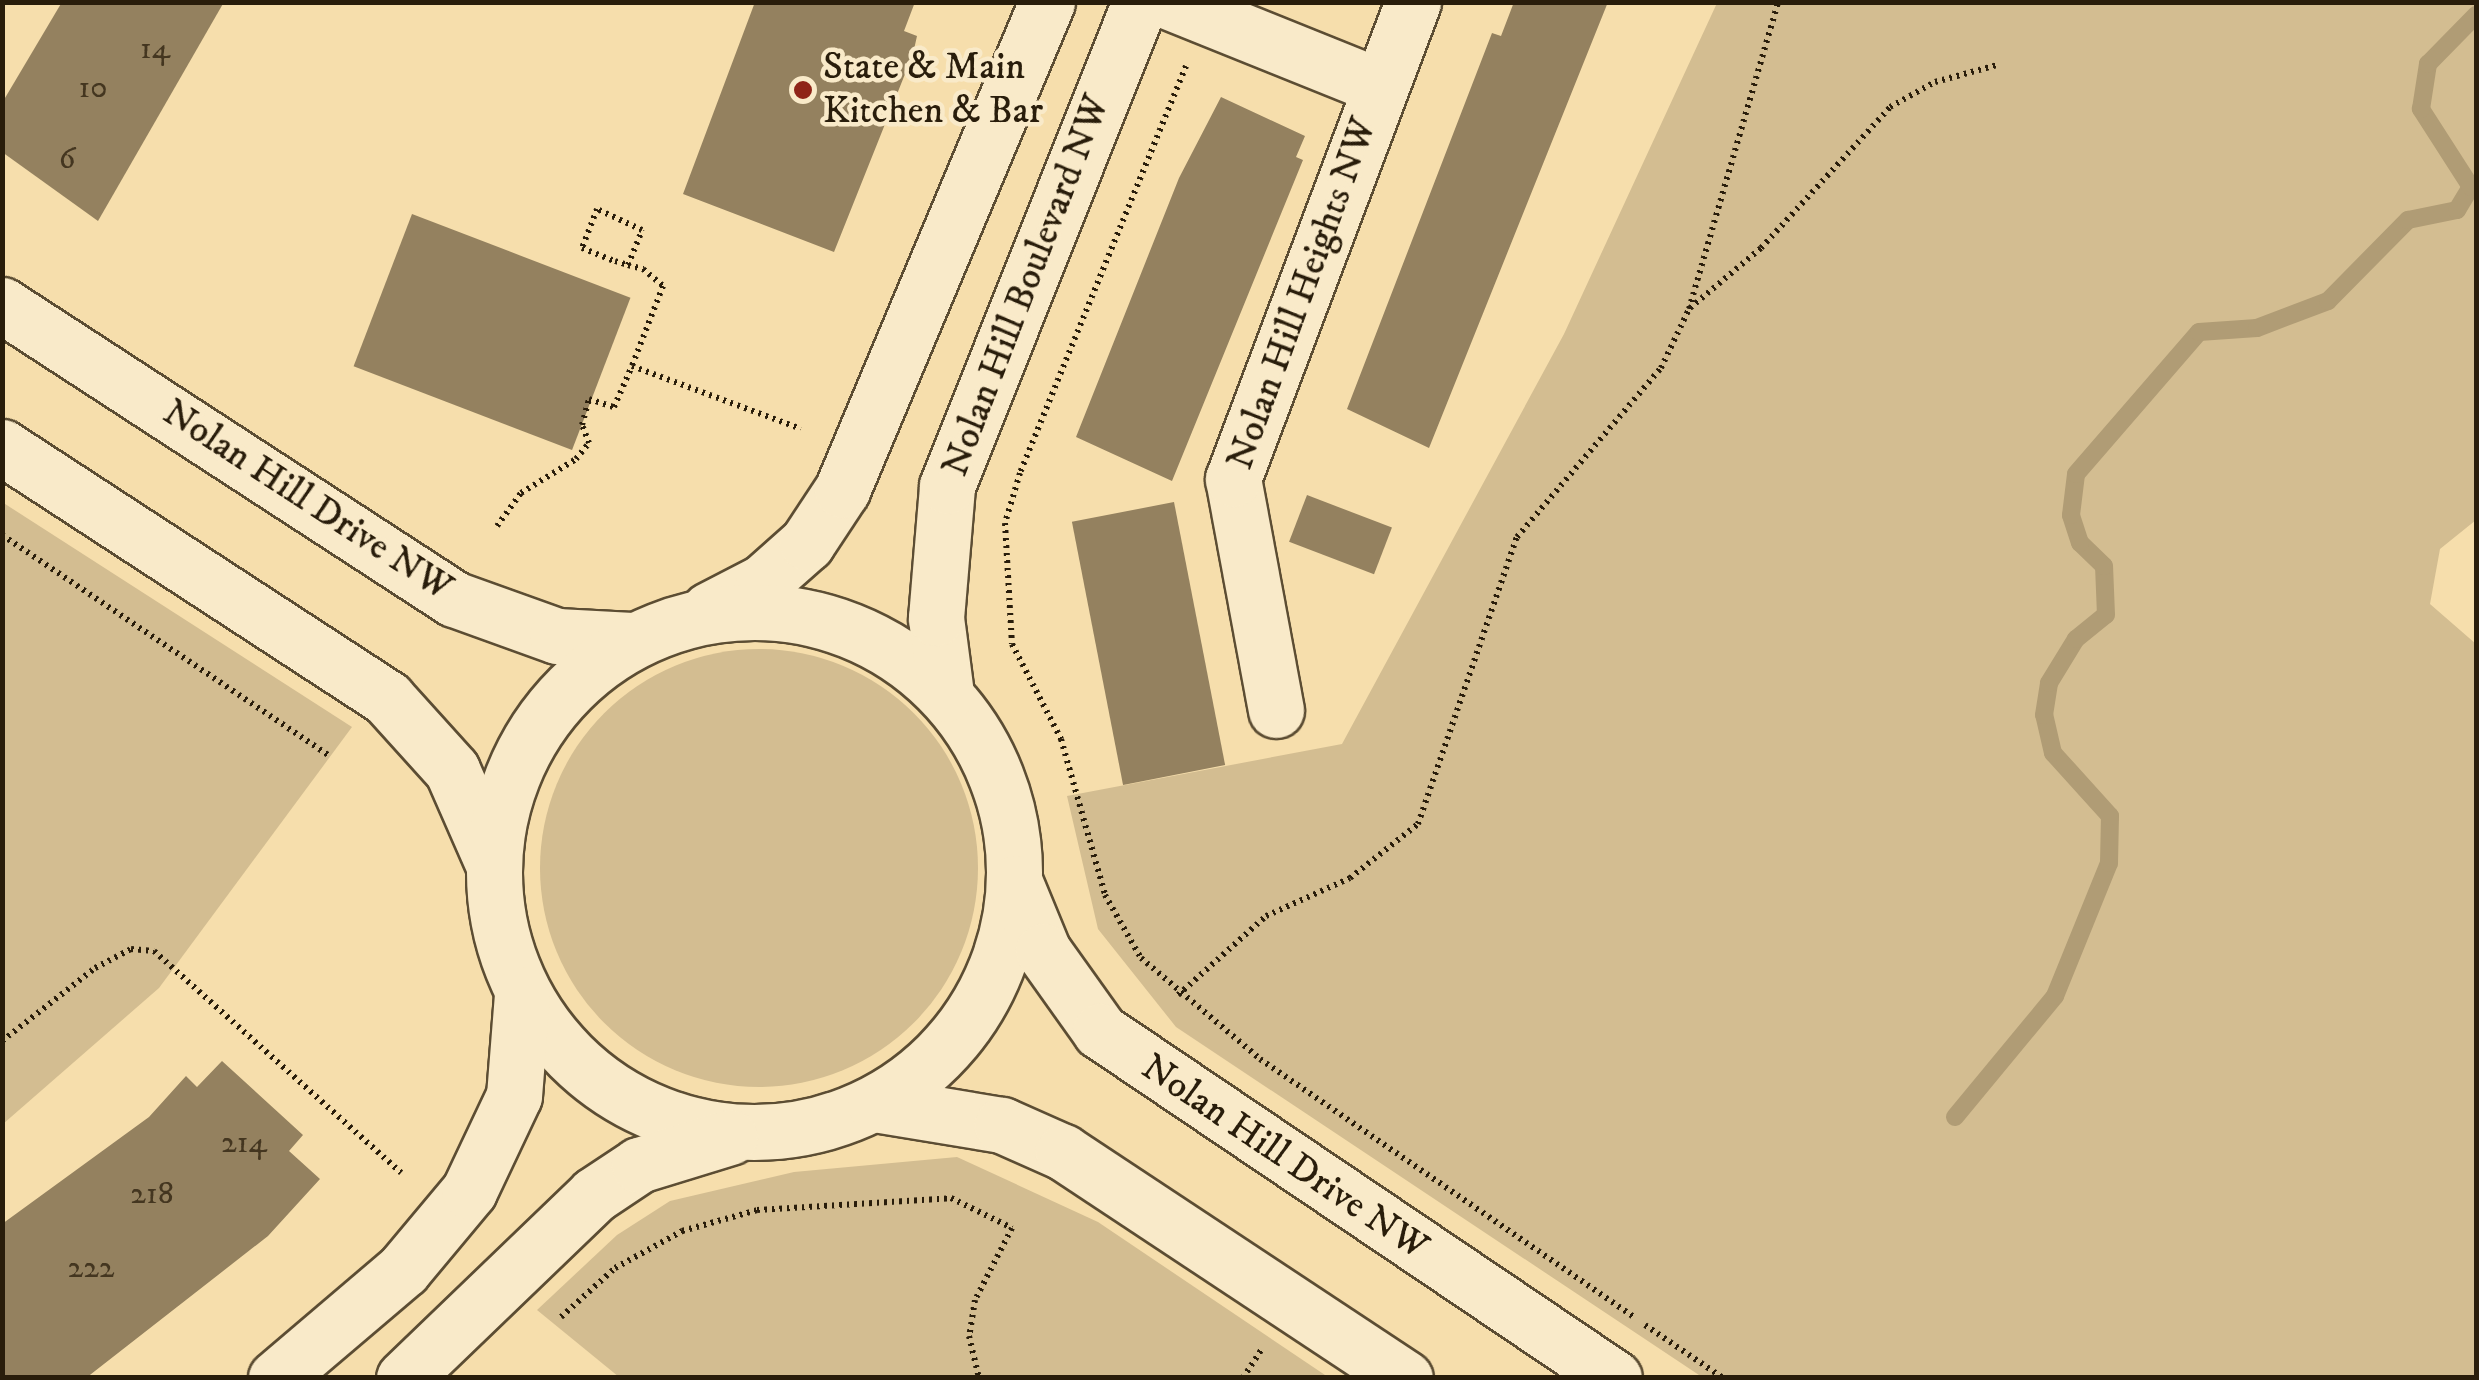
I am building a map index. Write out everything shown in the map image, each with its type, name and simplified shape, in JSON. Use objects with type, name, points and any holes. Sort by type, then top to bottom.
[{"type":"street","points":[[743,1134],[676,1122],[614,1093],[562,1050],[522,994],[498,930],[492,861],[504,795],[533,732],[576,680],[632,640],[697,617],[763,582],[807,543],[842,490],[1047,2]]},
{"type":"street","name":"Nolan Hill Boulevard NW","points":[[946,694],[936,618],[947,486],[1140,2]]},
{"type":"street","name":"Nolan Hill Heights NW","points":[[1276,710],[1233,480],[1413,2]]},
{"type":"street","points":[[1188,10],[1379,86]]},
{"type":"street","name":"Nolan Hill Drive NW","points":[[2,305],[454,599],[557,636],[632,640]]},
{"type":"street","points":[[2,446],[387,698],[452,770],[492,861]]},
{"type":"street","points":[[404,1378],[594,1195],[639,1165],[743,1134],[810,1127],[875,1104],[931,1064],[974,1012],[1003,949],[1015,883],[1003,798],[986,750],[946,694],[894,650],[832,622],[765,610],[697,617]]},
{"type":"street","name":"Nolan Hill Drive NW","points":[[1015,883],[1050,964],[1100,1031],[1614,1378]]},
{"type":"street","points":[[276,1378],[403,1270],[469,1191],[514,1096],[522,994]]},
{"type":"street","points":[[875,1104],[1002,1125],[1062,1152],[1405,1378]]},
{"type":"path","points":[[1178,996],[1254,924],[1350,878],[1418,824],[1517,537],[1661,368],[1689,308],[1778,2]]},
{"type":"path","points":[[1188,10],[1005,523],[1012,644],[1067,754],[1105,895],[1141,958],[1178,996],[1723,1378]]},
{"type":"path","points":[[1689,308],[1762,248],[1890,108],[1935,82],[1997,65]]},
{"type":"path","points":[[496,526],[521,492],[576,459],[588,443],[582,425],[589,399],[614,408],[662,286],[628,265],[582,248],[597,209],[642,230],[628,265]]},
{"type":"path","points":[[632,366],[801,429]]},
{"type":"path","points":[[2,535],[331,756]]},
{"type":"path","points":[[2,1041],[130,949],[154,951],[402,1172]]},
{"type":"path","points":[[561,1317],[615,1268],[682,1230],[756,1210],[951,1198],[1012,1228],[975,1300],[969,1336],[979,1378]]},
{"type":"shaded area","points":[[1717,3],[2476,3],[2476,520],[2440,549],[2430,604],[2476,644],[2476,1377],[1702,1377],[1176,1027],[1098,929],[1067,796],[1342,744],[1564,334]]},
{"type":"shaded area","points":[[2,502],[352,727],[159,988],[3,1124]]},
{"type":"shaded area","points":[[759,649],[802,653],[843,665],[881,686],[914,713],[941,746],[962,784],[974,825],[978,868],[974,911],[962,952],[941,990],[914,1023],[881,1050],[843,1071],[802,1083],[759,1087],[716,1083],[675,1071],[637,1050],[604,1023],[577,990],[556,952],[544,911],[540,868],[544,825],[556,784],[577,746],[604,713],[637,686],[675,665],[716,653]]},
{"type":"shaded area","points":[[957,1157],[1098,1222],[1328,1377],[619,1377],[537,1310],[617,1235],[670,1201],[794,1172]]},
{"type":"building","points":[[62,2],[224,2],[98,221],[2,152],[2,103]]},
{"type":"building","points":[[755,2],[915,2],[904,31],[917,36],[913,54],[834,252],[683,194]]},
{"type":"building","points":[[1514,2],[1608,2],[1429,448],[1347,409],[1492,33],[1501,36]]},
{"type":"building","points":[[1221,97],[1305,136],[1296,157],[1303,160],[1172,481],[1076,437],[1179,178]]},
{"type":"building","points":[[412,214],[630,298],[572,450],[354,366]]},
{"type":"building","points":[[1307,495],[1392,528],[1374,574],[1289,542]]},
{"type":"building","points":[[1174,502],[1225,765],[1123,785],[1072,522]]},
{"type":"building","points":[[222,1061],[303,1135],[289,1151],[320,1179],[268,1236],[86,1378],[2,1378],[2,1224],[149,1117],[186,1076],[197,1087]]},
{"type":"waterway","points":[[1955,1117],[2055,996],[2109,863],[2110,816],[2053,753],[2044,715],[2049,683],[2076,639],[2106,615],[2104,566],[2080,543],[2071,515],[2076,474],[2199,332],[2257,328],[2328,301],[2408,220],[2457,210],[2471,187],[2421,109],[2428,64],[2476,15]]},
{"type":"place","name":"State & Main Kitchen & Bar","points":[[803,90]]}]
